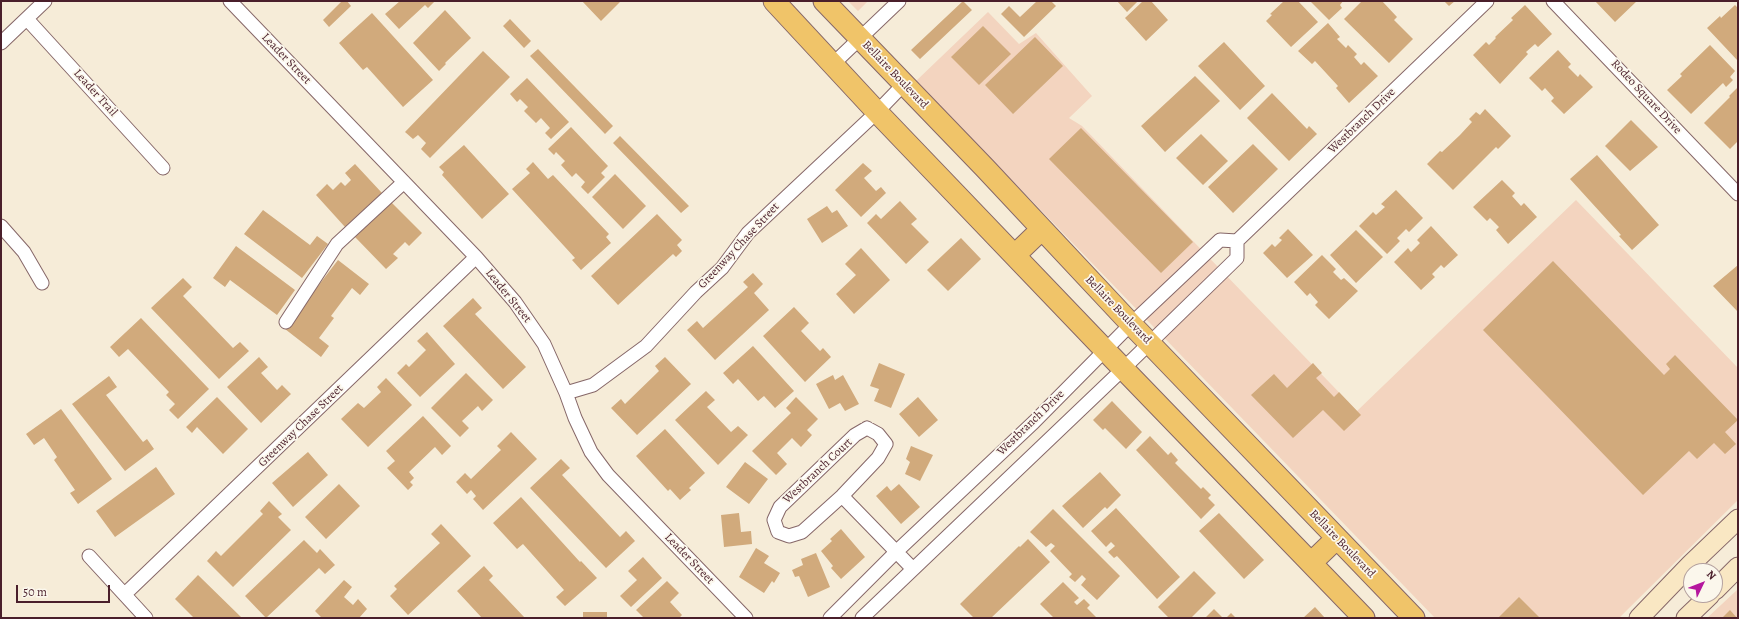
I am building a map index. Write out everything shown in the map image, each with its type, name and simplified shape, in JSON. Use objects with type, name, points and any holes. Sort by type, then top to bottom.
[{"type":"main road","points":[[774,1],[877,112],[1364,618]]},
{"type":"main road","name":"Bellaire Boulevard","points":[[824,1],[1131,324],[1414,618]]},
{"type":"main road","points":[[1015,255],[1042,229]]},
{"type":"main road","points":[[1639,618],[1691,564],[1738,519]]},
{"type":"main road","points":[[1311,563],[1337,538]]},
{"type":"main road","points":[[1723,582],[1738,567]]},
{"type":"main road","points":[[1686,618],[1702,603]]},
{"type":"street","points":[[1,43],[45,1]]},
{"type":"street","name":"Leader Street","points":[[230,1],[476,257],[515,302],[544,344],[591,452],[608,475],[746,618]]},
{"type":"street","points":[[833,64],[899,1]]},
{"type":"street","name":"Westbranch Drive","points":[[830,618],[896,552],[1034,422],[1106,351],[1131,324],[1220,240],[1237,240],[1487,1]]},
{"type":"street","name":"Rodeo Square Drive","points":[[1553,1],[1738,194]]},
{"type":"street","name":"Leader Trail","points":[[27,19],[162,168]]},
{"type":"street","name":"Greenway Chase Street","points":[[566,393],[594,385],[646,346],[692,296],[722,268],[748,233],[877,112],[904,84]]},
{"type":"street","points":[[286,322],[337,244],[404,182]]},
{"type":"street","points":[[1,226],[24,252],[42,283]]},
{"type":"street","name":"Westbranch Drive","points":[[862,618],[1237,258],[1237,240]]},
{"type":"street","name":"Greenway Chase Street","points":[[125,594],[476,257]]},
{"type":"street","name":"Westbranch Court","points":[[867,428],[878,434],[886,444],[878,458],[842,496],[802,532],[789,536],[778,532],[774,520],[780,507],[855,435],[867,428]]},
{"type":"street","points":[[842,496],[913,569]]},
{"type":"street","points":[[89,556],[146,618]]},
{"type":"shaded area","points":[[848,1],[868,1],[858,11]]},
{"type":"shaded area","points":[[988,12],[1019,44],[1036,33],[1092,96],[1069,118],[1082,126],[1357,411],[1576,200],[1738,368],[1738,500],[1619,618],[1435,618],[916,81]]},
{"type":"shaded area","points":[[1737,590],[1738,618],[1707,618]]},
{"type":"building","points":[[342,1],[347,1],[351,6],[329,27],[323,20]]},
{"type":"building","points":[[400,1],[435,1],[428,8],[425,5],[399,29],[385,14]]},
{"type":"building","points":[[582,1],[621,1],[601,21]]},
{"type":"building","points":[[963,1],[972,10],[920,59],[911,50]]},
{"type":"building","points":[[1037,1],[1051,1],[1056,6],[1024,37],[1001,14],[1009,6],[1020,17]]},
{"type":"building","points":[[1117,1],[1138,1],[1127,12]]},
{"type":"building","points":[[1143,1],[1151,1],[1168,20],[1146,41],[1125,18]]},
{"type":"building","points":[[1284,1],[1298,1],[1318,22],[1291,47],[1266,21],[1272,15],[1270,14]]},
{"type":"building","points":[[1310,1],[1343,1],[1340,5],[1342,8],[1329,20]]},
{"type":"building","points":[[1362,1],[1382,1],[1397,17],[1394,20],[1413,39],[1389,63],[1344,19]]},
{"type":"building","points":[[1444,1],[1455,1],[1449,6]]},
{"type":"building","points":[[1595,1],[1637,1],[1615,22]]},
{"type":"building","points":[[1525,5],[1552,34],[1538,47],[1535,44],[1526,52],[1528,54],[1500,84],[1473,55],[1486,42],[1489,45],[1496,38],[1495,37],[1513,20],[1511,18]]},
{"type":"building","points":[[1735,5],[1738,8],[1738,61],[1707,28]]},
{"type":"building","points":[[445,10],[471,38],[445,63],[446,64],[439,71],[413,43]]},
{"type":"building","points":[[372,13],[433,80],[403,107],[367,67],[363,70],[339,43]]},
{"type":"building","points":[[510,19],[531,41],[524,48],[503,26]]},
{"type":"building","points":[[1328,23],[1340,37],[1337,39],[1346,48],[1348,45],[1357,54],[1354,57],[1361,65],[1364,62],[1378,76],[1349,103],[1336,88],[1338,86],[1315,61],[1312,64],[1298,51]]},
{"type":"building","points":[[983,26],[1011,54],[979,85],[951,57]]},
{"type":"building","points":[[1035,37],[1063,66],[1013,114],[985,85]]},
{"type":"building","points":[[1224,42],[1265,86],[1240,110],[1198,66]]},
{"type":"building","points":[[1710,45],[1735,71],[1730,77],[1733,80],[1726,87],[1723,83],[1691,114],[1667,90],[1682,76],[1680,74]]},
{"type":"building","points":[[538,49],[613,126],[605,134],[530,56]]},
{"type":"building","points":[[1558,50],[1571,64],[1568,67],[1578,77],[1580,74],[1593,87],[1564,114],[1551,101],[1554,98],[1545,88],[1542,91],[1529,78]]},
{"type":"building","points":[[483,51],[510,77],[430,158],[421,149],[426,143],[418,135],[413,139],[405,132]]},
{"type":"building","points":[[1195,76],[1220,101],[1165,152],[1141,126]]},
{"type":"building","points":[[527,78],[569,122],[551,139],[545,133],[550,128],[541,118],[536,123],[524,111],[528,107],[520,99],[517,102],[510,94]]},
{"type":"building","points":[[1738,87],[1738,141],[1730,149],[1704,123]]},
{"type":"building","points":[[1272,93],[1307,129],[1309,126],[1317,134],[1289,161],[1247,118]]},
{"type":"building","points":[[1485,109],[1511,136],[1498,149],[1496,147],[1453,190],[1427,164],[1460,135],[1472,122],[1469,119],[1476,112],[1480,115]]},
{"type":"building","points":[[1631,120],[1658,147],[1630,171],[1605,146]]},
{"type":"building","points":[[571,127],[608,166],[601,173],[605,177],[588,194],[581,187],[585,182],[576,173],[572,177],[561,165],[565,161],[556,152],[554,155],[548,149]]},
{"type":"building","points":[[1081,128],[1193,242],[1161,273],[1049,159]]},
{"type":"building","points":[[1201,134],[1228,161],[1203,185],[1176,158]]},
{"type":"building","points":[[620,136],[689,206],[681,213],[613,143]]},
{"type":"building","points":[[1253,144],[1278,169],[1233,213],[1208,187]]},
{"type":"building","points":[[464,145],[509,194],[482,219],[442,175],[444,172],[439,167]]},
{"type":"building","points":[[1597,155],[1659,225],[1632,250],[1619,236],[1621,235],[1570,179]]},
{"type":"building","points":[[533,162],[548,179],[553,175],[609,234],[606,237],[611,243],[581,270],[572,260],[575,258],[512,189],[530,173],[526,169]]},
{"type":"building","points":[[863,163],[872,171],[864,178],[876,191],[881,187],[886,193],[861,217],[835,190]]},
{"type":"building","points":[[355,164],[382,193],[345,227],[316,195],[327,184],[333,190],[341,182],[345,186],[351,180],[345,173]]},
{"type":"building","points":[[615,174],[646,206],[623,229],[592,197]]},
{"type":"building","points":[[1502,180],[1515,193],[1512,196],[1521,206],[1524,203],[1537,217],[1508,244],[1496,230],[1499,227],[1490,218],[1487,221],[1473,207]]},
{"type":"building","points":[[1396,190],[1423,218],[1409,232],[1406,229],[1397,238],[1400,241],[1387,254],[1359,226],[1373,212],[1376,215],[1385,207],[1381,204]]},
{"type":"building","points":[[900,201],[917,219],[911,224],[929,242],[906,264],[867,223],[876,214],[881,219]]},
{"type":"building","points":[[391,202],[422,233],[409,246],[405,242],[393,254],[398,258],[386,269],[355,237]]},
{"type":"building","points":[[827,206],[832,213],[837,210],[848,226],[822,243],[807,219]]},
{"type":"building","points":[[263,210],[310,245],[317,236],[328,244],[302,278],[244,234]]},
{"type":"building","points":[[657,214],[682,240],[677,245],[682,251],[676,257],[673,254],[618,305],[591,276]]},
{"type":"building","points":[[1431,226],[1458,255],[1444,268],[1441,265],[1432,274],[1435,277],[1421,290],[1394,262],[1408,248],[1411,252],[1420,243],[1417,240]]},
{"type":"building","points":[[1288,229],[1313,255],[1287,278],[1263,253],[1272,244],[1275,247],[1282,240],[1279,238]]},
{"type":"building","points":[[1356,230],[1383,257],[1356,283],[1330,255]]},
{"type":"building","points":[[961,238],[981,259],[948,291],[927,270]]},
{"type":"building","points":[[236,246],[295,290],[277,315],[230,280],[225,287],[213,278]]},
{"type":"building","points":[[861,248],[890,280],[854,314],[836,294],[856,275],[845,264]]},
{"type":"building","points":[[1322,255],[1336,269],[1333,272],[1341,280],[1344,278],[1358,291],[1329,319],[1315,305],[1318,302],[1310,293],[1307,296],[1294,282]]},
{"type":"building","points":[[338,260],[369,284],[360,295],[352,288],[331,316],[334,318],[319,338],[329,346],[321,357],[285,329]]},
{"type":"building","points":[[1553,261],[1664,375],[1670,369],[1666,364],[1675,355],[1738,420],[1725,432],[1736,444],[1725,454],[1714,443],[1697,459],[1689,451],[1643,495],[1483,330]]},
{"type":"building","points":[[1738,265],[1738,312],[1713,286]]},
{"type":"building","points":[[753,273],[763,284],[754,293],[769,310],[715,360],[687,330],[697,321],[703,328],[748,287],[743,282]]},
{"type":"building","points":[[183,278],[192,287],[183,296],[233,348],[240,342],[249,351],[219,379],[151,308]]},
{"type":"building","points":[[473,298],[482,308],[475,314],[526,367],[503,389],[443,326]]},
{"type":"building","points":[[794,307],[809,323],[801,331],[820,351],[823,348],[831,357],[805,382],[763,336]]},
{"type":"building","points":[[141,318],[209,389],[178,419],[169,410],[175,404],[166,395],[169,392],[128,349],[119,357],[110,347]]},
{"type":"building","points":[[427,332],[455,364],[420,397],[397,373],[406,364],[409,367],[426,350],[417,341]]},
{"type":"building","points":[[753,346],[794,391],[775,408],[764,396],[758,401],[738,379],[733,384],[723,373]]},
{"type":"building","points":[[259,357],[268,367],[261,373],[277,390],[282,385],[291,394],[261,423],[227,387]]},
{"type":"building","points":[[665,357],[691,384],[637,435],[611,408],[621,399],[625,404],[659,371],[655,366]]},
{"type":"building","points":[[879,363],[905,374],[891,408],[874,401],[879,389],[870,386]]},
{"type":"building","points":[[1313,363],[1322,373],[1316,378],[1334,397],[1339,392],[1361,415],[1344,431],[1323,410],[1293,438],[1251,395],[1274,374],[1287,388]]},
{"type":"building","points":[[466,373],[493,400],[482,411],[478,406],[462,421],[469,428],[460,437],[431,408]]},
{"type":"building","points":[[833,375],[835,380],[843,375],[859,404],[845,411],[840,403],[829,409],[816,384]]},
{"type":"building","points":[[109,376],[117,387],[106,395],[143,442],[147,439],[154,449],[125,471],[72,404]]},
{"type":"building","points":[[386,378],[412,405],[368,447],[341,419],[358,403],[364,408],[381,392],[377,387]]},
{"type":"building","points":[[706,391],[715,400],[707,407],[731,432],[738,426],[748,435],[718,465],[675,420]]},
{"type":"building","points":[[217,397],[248,429],[223,454],[197,427],[192,433],[186,427]]},
{"type":"building","points":[[796,397],[818,419],[807,430],[812,435],[801,447],[792,438],[777,453],[787,464],[776,475],[752,451],[791,413],[786,408]]},
{"type":"building","points":[[918,397],[938,420],[919,437],[899,414]]},
{"type":"building","points":[[1112,401],[1142,432],[1126,449],[1105,428],[1103,430],[1093,420]]},
{"type":"building","points":[[61,409],[112,479],[78,504],[70,493],[75,490],[54,460],[57,457],[44,438],[34,445],[26,434]]},
{"type":"building","points":[[423,416],[451,446],[442,455],[435,447],[409,472],[414,478],[410,482],[413,485],[408,490],[387,468],[395,461],[386,451]]},
{"type":"building","points":[[665,429],[705,473],[689,488],[691,490],[680,500],[670,489],[668,491],[636,456]]},
{"type":"building","points":[[511,432],[537,459],[483,510],[473,499],[476,496],[471,490],[467,494],[456,482],[465,473],[471,479],[501,450],[497,446]]},
{"type":"building","points":[[1150,436],[1168,455],[1171,452],[1178,460],[1175,463],[1201,489],[1203,487],[1211,495],[1208,498],[1215,505],[1201,519],[1136,450]]},
{"type":"building","points":[[911,446],[933,455],[920,481],[905,474],[910,462],[906,459]]},
{"type":"building","points":[[308,452],[328,475],[293,507],[272,483]]},
{"type":"building","points":[[561,459],[570,468],[562,475],[620,537],[626,531],[635,541],[606,568],[530,488]]},
{"type":"building","points":[[745,462],[768,479],[749,504],[726,487]]},
{"type":"building","points":[[156,467],[175,494],[115,537],[96,511]]},
{"type":"building","points":[[1100,472],[1121,495],[1107,509],[1105,507],[1083,528],[1062,506]]},
{"type":"building","points":[[339,484],[360,506],[326,539],[305,517]]},
{"type":"building","points":[[899,484],[920,507],[901,524],[876,496],[887,486],[891,491]]},
{"type":"building","points":[[521,497],[580,562],[581,561],[597,578],[565,606],[556,597],[564,590],[523,544],[517,549],[493,523]]},
{"type":"building","points":[[269,501],[282,514],[278,517],[291,530],[233,587],[207,561],[216,551],[221,556],[263,514],[260,511]]},
{"type":"building","points":[[1116,508],[1180,577],[1157,599],[1117,556],[1114,558],[1108,552],[1115,546],[1111,542],[1106,547],[1091,531]]},
{"type":"building","points":[[1053,509],[1120,576],[1097,600],[1081,585],[1086,579],[1082,575],[1075,582],[1069,577],[1072,574],[1050,551],[1055,546],[1051,543],[1046,547],[1030,532]]},
{"type":"building","points":[[739,513],[741,532],[751,531],[752,544],[724,547],[721,515]]},
{"type":"building","points":[[1219,513],[1264,560],[1244,579],[1199,531]]},
{"type":"building","points":[[441,524],[471,556],[408,615],[390,596],[397,589],[394,586],[440,543],[431,534]]},
{"type":"building","points":[[841,529],[865,557],[841,579],[831,568],[833,566],[821,551],[832,541],[830,539]]},
{"type":"building","points":[[1028,539],[1050,562],[991,618],[974,618],[960,604]]},
{"type":"building","points":[[304,540],[317,553],[320,549],[335,565],[325,574],[319,568],[266,618],[245,596]]},
{"type":"building","points":[[756,548],[769,556],[764,563],[780,573],[774,583],[772,581],[764,593],[739,577]]},
{"type":"building","points":[[816,553],[830,587],[808,597],[799,576],[795,577],[792,570],[803,565],[801,559]]},
{"type":"building","points":[[643,557],[662,578],[631,607],[620,596],[637,580],[628,571]]},
{"type":"building","points":[[484,566],[493,576],[489,580],[525,618],[482,618],[457,591]]},
{"type":"building","points":[[1194,571],[1216,593],[1191,618],[1169,618],[1158,607]]},
{"type":"building","points":[[198,575],[242,618],[194,618],[175,599]]},
{"type":"building","points":[[344,580],[352,587],[344,597],[353,605],[358,599],[367,609],[359,618],[322,618],[315,611]]},
{"type":"building","points":[[667,581],[679,593],[670,602],[682,615],[679,618],[644,618],[636,610]]},
{"type":"building","points":[[1063,582],[1079,598],[1074,602],[1077,605],[1084,599],[1090,605],[1087,608],[1096,617],[1095,618],[1054,618],[1040,604]]},
{"type":"building","points":[[1519,597],[1540,618],[1498,618]]},
{"type":"building","points":[[1315,607],[1325,618],[1303,618]]},
{"type":"building","points":[[1214,609],[1223,618],[1205,618]]},
{"type":"building","points":[[1730,610],[1737,618],[1722,618]]},
{"type":"building","points":[[583,612],[607,612],[607,618],[583,618]]},
{"type":"building","points":[[1231,613],[1236,618],[1226,618]]}]
